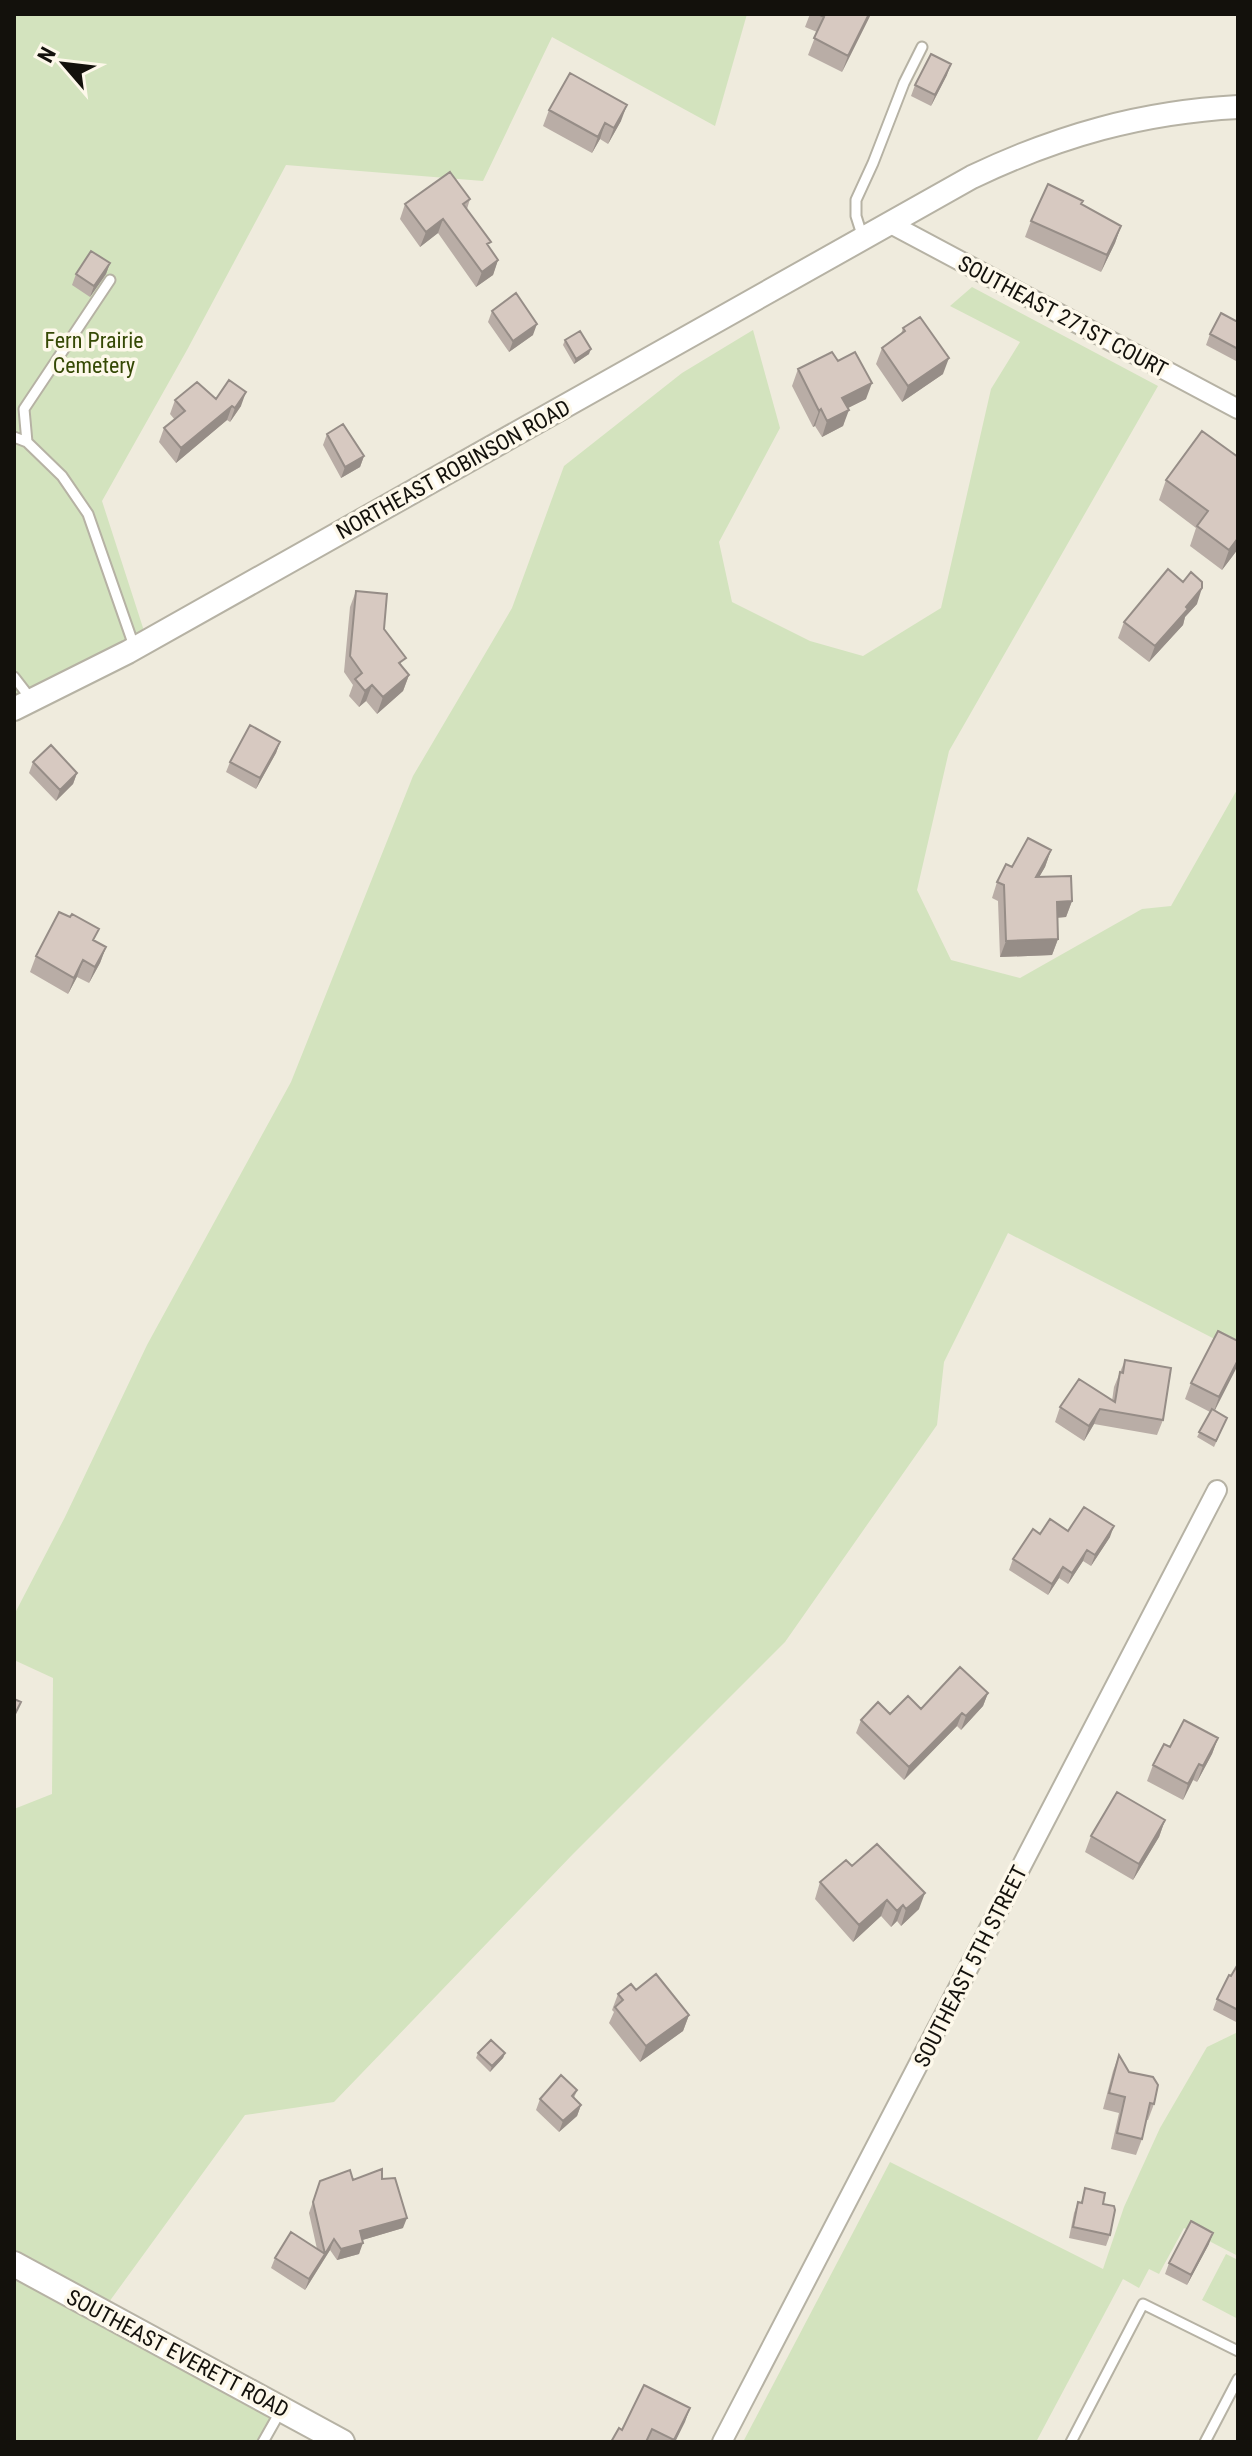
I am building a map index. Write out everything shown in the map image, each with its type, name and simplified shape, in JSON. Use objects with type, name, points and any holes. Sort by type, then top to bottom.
[{"type":"main road","name":"SOUTHEAST EVERETT ROAD","points":[[14,2264],[342,2442]]},
{"type":"street","name":"NORTHEAST ROBINSON ROAD","points":[[23,706],[135,648],[972,177],[1067,137],[1134,120],[1238,107]]},
{"type":"street","name":"SOUTHEAST 271ST COURT","points":[[889,223],[1238,409]]},
{"type":"street","name":"SOUTHEAST 5TH STREET","points":[[722,2442],[1217,1490]]},
{"type":"lane","points":[[863,238],[856,216],[856,200],[922,47]]},
{"type":"lane","points":[[14,416],[24,409],[110,280]]},
{"type":"lane","points":[[24,409],[27,442]]},
{"type":"lane","points":[[14,437],[27,442],[62,476],[88,514],[135,648]]},
{"type":"lane","points":[[14,677],[23,706]]},
{"type":"lane","points":[[1071,2442],[1143,2304],[1238,2351]]},
{"type":"lane","points":[[1205,2442],[1238,2379]]},
{"type":"lane","points":[[263,2442],[281,2409]]},
{"type":"green space","name":"Fern Prairie Cemetery","points":[[14,14],[747,14],[715,126],[552,37],[483,181],[286,165],[102,501],[145,634],[14,696]]},
{"type":"green space","points":[[972,287],[1158,386],[949,751],[917,890],[951,960],[1020,978],[1142,909],[1171,906],[1238,788],[1238,1351],[1008,1233],[944,1362],[937,1425],[785,1642],[573,1854],[334,2102],[245,2115],[109,2302],[14,2253],[14,1809],[52,1794],[53,1678],[14,1660],[14,1615],[65,1517],[147,1345],[291,1082],[413,776],[512,608],[564,466],[682,373],[753,330],[780,428],[719,542],[732,602],[810,641],[863,656],[941,608],[991,389],[1020,342],[950,306]]},
{"type":"green space","points":[[1238,2032],[1238,2256],[1184,2228],[1159,2274],[1149,2269],[1139,2288],[1123,2279],[1036,2442],[743,2442],[890,2162],[1103,2269],[1124,2207],[1160,2128],[1207,2047]]},
{"type":"green space","points":[[1226,2254],[1238,2260],[1238,2319],[1202,2300]]},
{"type":"green space","points":[[14,2278],[271,2417],[257,2442],[14,2442]]},
{"type":"building","points":[[818,14],[869,14],[848,56],[814,38],[824,17]]},
{"type":"building","points":[[931,54],[951,64],[935,95],[915,85]]},
{"type":"building","points":[[570,73],[627,105],[614,128],[605,123],[598,137],[549,110]]},
{"type":"building","points":[[450,172],[470,199],[463,204],[491,242],[487,244],[498,260],[482,272],[443,219],[426,232],[405,204]]},
{"type":"building","points":[[1048,184],[1083,201],[1081,204],[1121,226],[1107,255],[1031,221]]},
{"type":"building","points":[[91,251],[110,263],[94,286],[76,274]]},
{"type":"building","points":[[516,293],[537,324],[513,341],[492,311]]},
{"type":"building","points":[[1221,313],[1238,322],[1238,349],[1210,334]]},
{"type":"building","points":[[920,317],[949,358],[908,386],[882,348]]},
{"type":"building","points":[[580,331],[591,349],[576,359],[565,340]]},
{"type":"building","points":[[832,352],[838,361],[855,352],[872,383],[842,398],[849,410],[827,421],[798,369]]},
{"type":"building","points":[[229,380],[246,392],[235,408],[232,406],[181,448],[164,428],[185,411],[175,400],[197,382],[216,399]]},
{"type":"building","points":[[343,424],[364,456],[345,467],[327,434]]},
{"type":"building","points":[[1202,431],[1238,457],[1238,538],[1229,550],[1197,526],[1208,511],[1166,480]]},
{"type":"building","points":[[1168,569],[1183,582],[1191,572],[1202,582],[1202,588],[1155,646],[1124,622]]},
{"type":"building","points":[[356,591],[387,594],[384,629],[406,658],[399,663],[409,675],[383,697],[372,685],[365,691],[355,679],[362,673],[350,656]]},
{"type":"building","points":[[250,725],[280,742],[260,778],[230,762]]},
{"type":"building","points":[[51,745],[77,773],[60,790],[33,762]]},
{"type":"building","points":[[1028,838],[1051,850],[1036,877],[1071,876],[1072,901],[1057,902],[1058,939],[1006,941],[1004,885],[997,882],[1006,864],[1012,867]]},
{"type":"building","points":[[59,912],[70,917],[72,914],[99,929],[93,940],[106,947],[95,967],[83,960],[74,978],[36,956]]},
{"type":"building","points":[[1218,1331],[1238,1341],[1238,1360],[1219,1397],[1191,1383]]},
{"type":"building","points":[[1125,1360],[1171,1368],[1163,1420],[1100,1409],[1089,1426],[1060,1407],[1079,1379],[1115,1402]]},
{"type":"building","points":[[1212,1409],[1227,1418],[1216,1441],[1199,1432]]},
{"type":"building","points":[[1084,1507],[1114,1526],[1095,1555],[1087,1550],[1072,1573],[1063,1567],[1052,1584],[1013,1559],[1033,1529],[1040,1534],[1050,1519],[1068,1531]]},
{"type":"building","points":[[960,1667],[988,1693],[966,1716],[962,1713],[909,1767],[861,1720],[878,1702],[890,1714],[908,1696],[921,1709]]},
{"type":"building","points":[[14,1699],[21,1702],[14,1716]]},
{"type":"building","points":[[1184,1720],[1218,1738],[1203,1766],[1199,1764],[1188,1784],[1153,1765],[1164,1744],[1170,1747]]},
{"type":"building","points":[[1117,1792],[1165,1820],[1139,1864],[1091,1836]]},
{"type":"building","points":[[877,1844],[925,1893],[906,1909],[903,1905],[897,1911],[887,1900],[859,1925],[820,1882],[846,1860],[852,1866]]},
{"type":"building","points":[[1238,1964],[1238,2010],[1217,1999]]},
{"type":"building","points":[[656,1974],[689,2015],[646,2046],[615,2007],[623,2000],[618,1994],[631,1984],[636,1990]]},
{"type":"building","points":[[491,2040],[505,2053],[492,2066],[478,2053]]},
{"type":"building","points":[[1119,2055],[1129,2072],[1153,2077],[1158,2085],[1154,2104],[1150,2103],[1142,2139],[1117,2133],[1125,2097],[1109,2093]]},
{"type":"building","points":[[561,2075],[577,2090],[572,2096],[581,2105],[563,2121],[540,2099]]},
{"type":"building","points":[[382,2169],[382,2179],[395,2178],[407,2218],[360,2231],[363,2243],[341,2249],[334,2239],[325,2254],[313,2202],[320,2181],[350,2170],[353,2180]]},
{"type":"building","points":[[1085,2188],[1105,2193],[1103,2204],[1114,2206],[1110,2235],[1073,2227],[1078,2202],[1082,2203]]},
{"type":"building","points":[[1191,2221],[1213,2233],[1191,2275],[1169,2263]]},
{"type":"building","points":[[291,2232],[325,2254],[309,2279],[275,2258]]},
{"type":"building","points":[[644,2385],[690,2408],[674,2440],[652,2429],[646,2442],[611,2442],[619,2428],[622,2430]]}]
